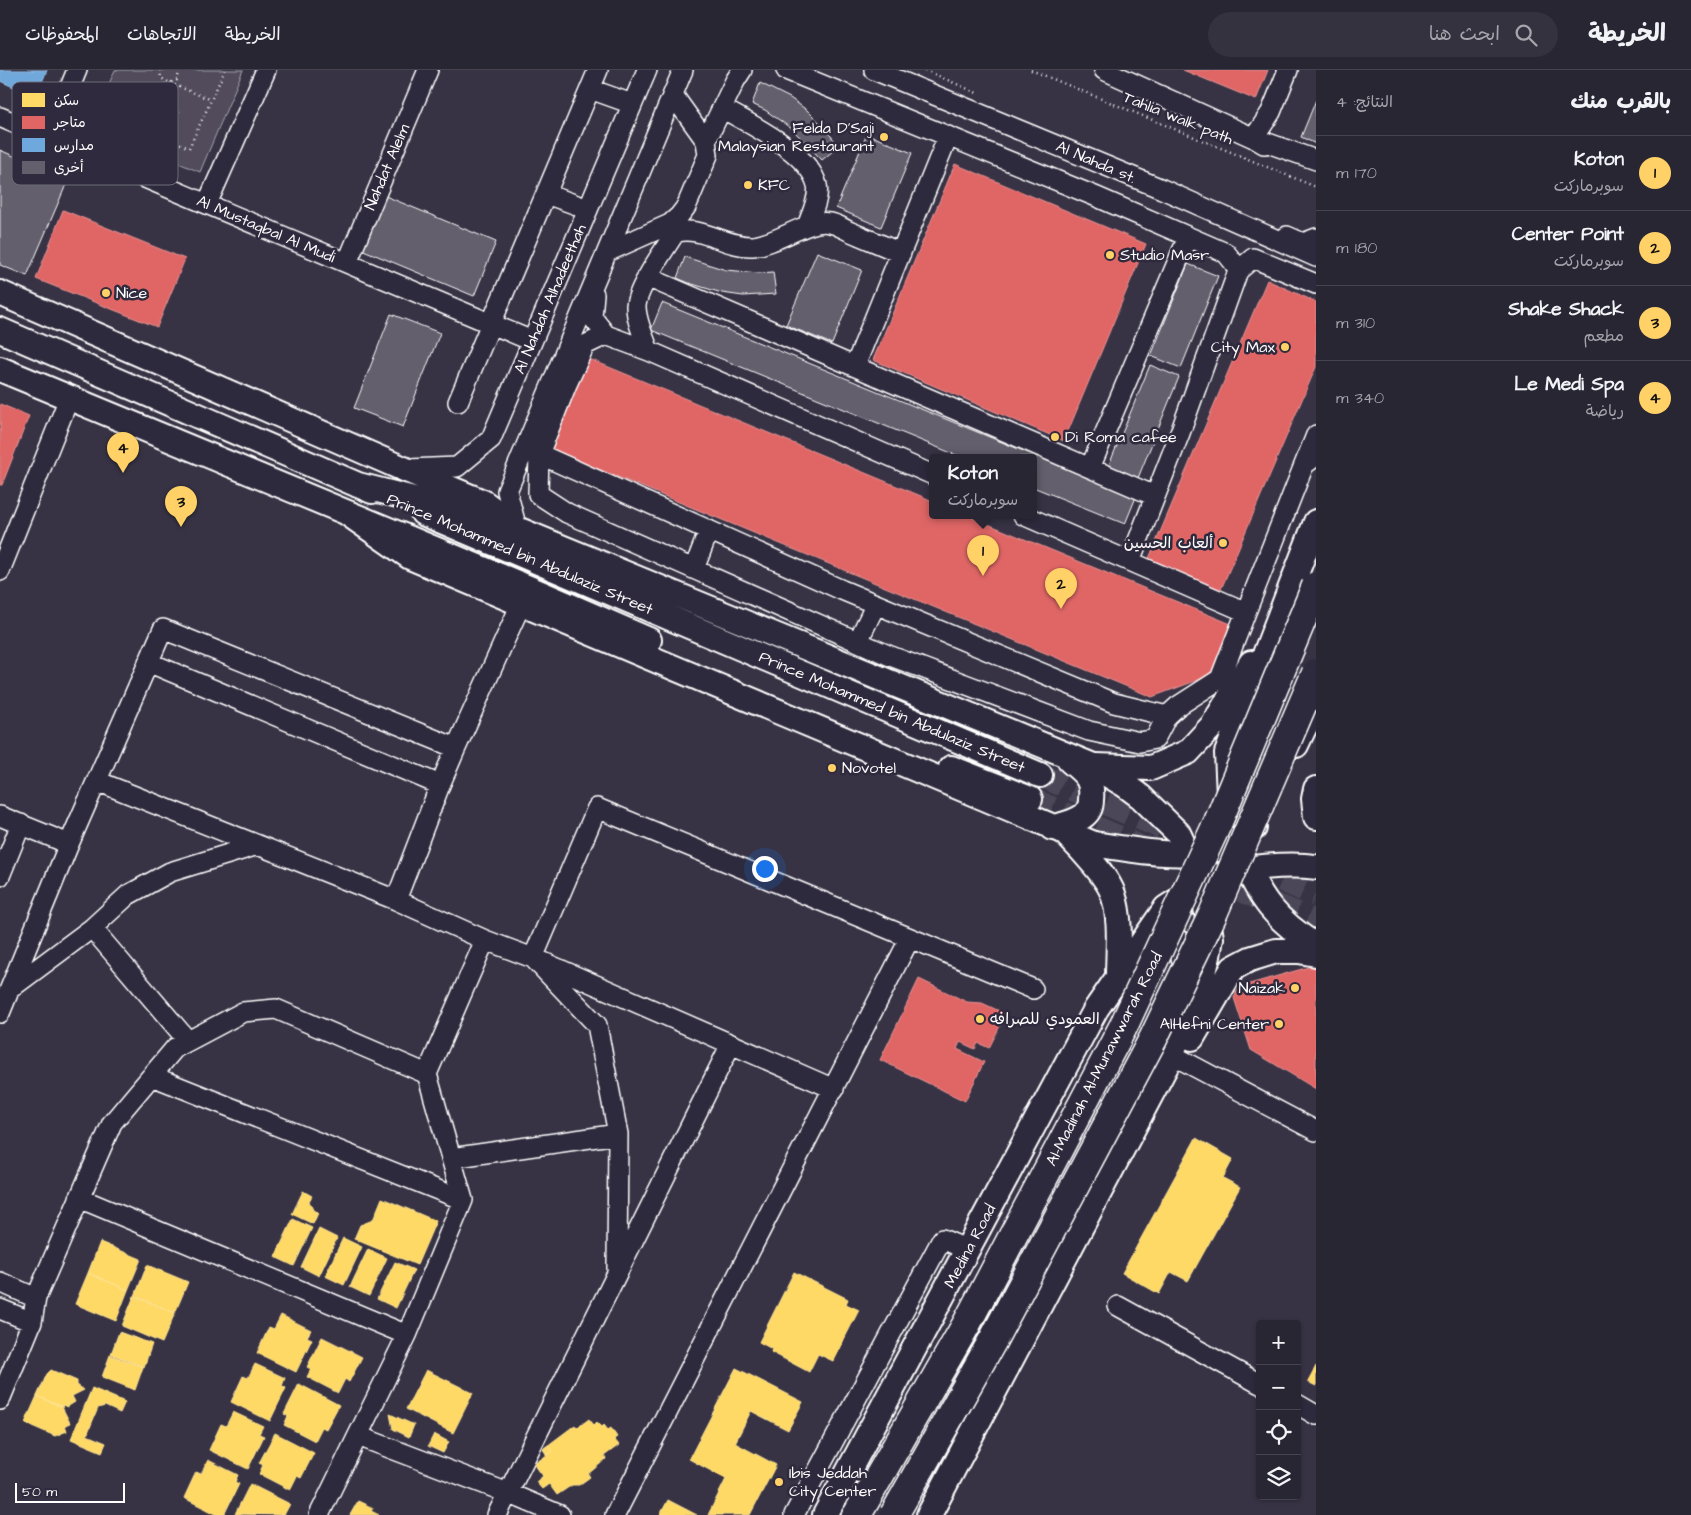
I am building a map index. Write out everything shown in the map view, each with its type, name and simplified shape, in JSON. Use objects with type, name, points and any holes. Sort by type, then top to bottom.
[{"type":"highway","name":"Al-Madinah Al-Munawwarah Road","points":[[857,1515],[966,1325],[1124,1025],[1218,822],[1316,586]]},
{"type":"highway","name":"Al-Madinah Al-Munawwarah Road","points":[[894,1515],[993,1340],[1154,1039],[1213,914],[1316,673]]},
{"type":"main road","points":[[0,293],[483,502],[517,528]]},
{"type":"main road","name":"Prince Mohammed bin Abdulaziz Street","points":[[0,330],[358,486],[1040,775]]},
{"type":"main road","name":"Prince Mohammed bin Abdulaziz Street","points":[[0,369],[538,592],[892,745],[1030,799]]},
{"type":"main road","points":[[358,486],[461,511],[517,528],[1058,752],[1091,766],[1125,785],[1141,797],[1178,833],[1200,886],[1206,907],[1211,938],[1210,947],[1201,984],[1173,1063]]},
{"type":"main road","points":[[347,513],[410,558],[1059,831],[1102,846],[1149,852],[1187,852],[1216,849],[1236,840],[1257,826],[1310,719]]},
{"type":"main road","points":[[1316,522],[1227,753],[1231,818],[1236,840],[1247,869],[1260,896],[1278,917],[1299,935],[1316,946]]},
{"type":"main road","points":[[1091,766],[1151,768],[1188,752],[1212,725],[1278,619]]},
{"type":"main road","points":[[1248,699],[1244,746],[1255,760],[1269,763],[1310,719]]},
{"type":"main road","points":[[1058,752],[1084,772],[1092,787],[1091,807],[1084,816],[1071,822],[1059,831]]},
{"type":"main road","points":[[1316,790],[1314,799],[1316,817]]},
{"type":"main road","points":[[1059,831],[1096,868],[1113,892],[1118,917],[1118,978]]},
{"type":"main road","points":[[1118,978],[1166,908],[1200,886],[1219,876],[1247,869],[1282,866],[1316,867]]},
{"type":"main road","points":[[1118,978],[1151,942],[1170,939],[1179,944],[1188,972],[1173,1063]]},
{"type":"main road","points":[[929,1515],[1127,1141],[1173,1063],[1233,968],[1250,959],[1276,951],[1299,951],[1316,954]]},
{"type":"main road","name":"Medina Road","points":[[825,1515],[1096,1009],[1118,978]]},
{"type":"street","points":[[72,82],[77,70]]},
{"type":"street","points":[[207,204],[266,70]]},
{"type":"street","name":"Nahdat Alelm","points":[[347,263],[428,70]]},
{"type":"street","points":[[458,402],[598,70]]},
{"type":"street","name":"Al Nahdah Alhadeethah","points":[[404,469],[457,467],[491,439],[647,70]]},
{"type":"street","points":[[517,528],[507,491],[683,70]]},
{"type":"street","points":[[706,141],[742,70]]},
{"type":"street","points":[[786,70],[1188,236],[1226,253],[1238,271]]},
{"type":"street","name":"Al Nahda st.","points":[[874,70],[1162,189],[1316,257]]},
{"type":"street","points":[[909,70],[982,103],[1046,141]]},
{"type":"street","points":[[1104,70],[1254,138],[1316,160]]},
{"type":"street","points":[[1254,138],[1271,112],[1288,70]]},
{"type":"street","points":[[590,89],[632,104]]},
{"type":"street","points":[[649,352],[637,317],[636,304],[647,277],[679,216],[686,207],[708,155],[706,141],[673,95]]},
{"type":"street","points":[[722,108],[786,146],[809,170],[817,184],[817,192],[807,226]]},
{"type":"street","name":"Al Mustaqbal Al Mudi","points":[[0,117],[12,122]]},
{"type":"street","points":[[855,366],[948,136]]},
{"type":"street","points":[[1254,138],[1316,174]]},
{"type":"street","name":"Al Mustaqbal Al Mudi","points":[[161,185],[532,341]]},
{"type":"street","points":[[1162,189],[1216,207],[1303,243],[1316,238]]},
{"type":"street","points":[[546,194],[588,209]]},
{"type":"street","points":[[607,252],[672,229],[691,231],[739,245],[752,246],[780,239],[807,226],[829,222],[901,253]]},
{"type":"street","points":[[1090,468],[1188,236]]},
{"type":"street","points":[[1130,561],[1238,271],[1253,258],[1316,284]]},
{"type":"street","points":[[647,277],[1155,496]]},
{"type":"street","points":[[596,280],[592,317],[606,335],[929,473]]},
{"type":"street","points":[[606,335],[585,345],[566,384],[538,454],[538,494],[567,513],[888,654],[1089,731],[1140,742],[1155,739],[1167,716],[1178,706],[1220,679],[1310,460],[1316,435]]},
{"type":"street","points":[[0,571],[69,398]]},
{"type":"street","points":[[538,454],[876,604],[1114,703],[1167,716]]},
{"type":"street","points":[[1032,519],[1246,612]]},
{"type":"street","points":[[694,569],[709,530]]},
{"type":"street","points":[[396,900],[440,785],[521,604]]},
{"type":"street","points":[[858,641],[876,604]]},
{"type":"street","points":[[0,1013],[69,844],[163,629],[456,748]]},
{"type":"street","points":[[148,662],[440,785]]},
{"type":"street","points":[[97,781],[396,900],[834,1089]]},
{"type":"street","points":[[533,958],[597,808],[1033,989]]},
{"type":"street","points":[[0,816],[69,844]]},
{"type":"street","points":[[0,876],[21,824]]},
{"type":"street","points":[[10,989],[92,928],[128,895],[170,872],[258,845]]},
{"type":"street","points":[[92,928],[188,1041]]},
{"type":"street","points":[[615,1515],[910,938]]},
{"type":"street","points":[[319,1515],[407,1335],[463,1200],[427,1074],[485,940]]},
{"type":"street","points":[[533,958],[597,1025],[618,1134],[617,1274]]},
{"type":"street","points":[[0,1400],[32,1322],[36,1298],[112,1123],[175,1048],[243,1012],[276,1009],[427,1074]]},
{"type":"street","points":[[497,1515],[731,1044]]},
{"type":"street","points":[[1173,1063],[1316,1131]]},
{"type":"street","points":[[152,1076],[463,1200]]},
{"type":"street","points":[[451,1158],[618,1134]]},
{"type":"street","points":[[79,1198],[407,1335]]},
{"type":"street","points":[[794,1515],[942,1239],[968,1250]]},
{"type":"street","points":[[0,1282],[36,1298]]},
{"type":"street","points":[[1118,1306],[1256,1382]]},
{"type":"street","points":[[0,1310],[32,1322]]},
{"type":"street","points":[[1301,1406],[1316,1415]]},
{"type":"street","points":[[358,1436],[508,1493],[560,1515]]},
{"type":"path","points":[[160,70],[161,78],[166,82]]},
{"type":"path","points":[[172,82],[177,80],[180,70]]},
{"type":"path","points":[[178,143],[189,148],[225,70]]},
{"type":"path","name":"Tahlia walk path","points":[[1031,70],[1316,187]]},
{"type":"path","points":[[178,86],[211,100]]},
{"type":"shaded area","points":[[115,70],[243,70],[200,172],[178,163],[178,82],[110,82]]},
{"type":"building: سكن","points":[[1196,1138],[1233,1159],[1223,1178],[1240,1187],[1188,1281],[1171,1272],[1159,1294],[1122,1273]]},
{"type":"building: سكن","points":[[303,1191],[312,1196],[309,1201],[313,1210],[318,1213],[313,1224],[292,1214]]},
{"type":"building: سكن","points":[[382,1198],[436,1221],[417,1265],[354,1239],[360,1225],[373,1220]]},
{"type":"building: سكن","points":[[293,1219],[312,1228],[294,1266],[275,1257]]},
{"type":"building: سكن","points":[[319,1229],[337,1238],[319,1276],[301,1267]]},
{"type":"building: سكن","points":[[343,1238],[362,1247],[344,1285],[325,1276]]},
{"type":"building: سكن","points":[[100,1242],[141,1259],[128,1290],[88,1273]]},
{"type":"building: سكن","points":[[368,1249],[387,1258],[369,1296],[350,1287]]},
{"type":"building: سكن","points":[[395,1262],[414,1270],[396,1308],[377,1299]]},
{"type":"building: سكن","points":[[147,1265],[188,1282],[175,1313],[135,1296]]},
{"type":"building: سكن","points":[[794,1272],[848,1299],[846,1304],[859,1310],[833,1361],[818,1354],[809,1372],[771,1352],[772,1349],[759,1342]]},
{"type":"building: سكن","points":[[88,1273],[128,1290],[116,1321],[75,1304]]},
{"type":"building: سكن","points":[[134,1296],[175,1313],[162,1343],[122,1326]]},
{"type":"building: سكن","points":[[281,1315],[311,1330],[307,1337],[312,1339],[296,1372],[257,1353],[269,1327],[274,1329]]},
{"type":"building: سكن","points":[[119,1332],[152,1344],[144,1367],[111,1354]]},
{"type":"building: سكن","points":[[322,1337],[362,1357],[349,1382],[345,1379],[338,1393],[307,1377],[311,1369],[307,1367]]},
{"type":"building: سكن","points":[[110,1355],[143,1367],[135,1390],[102,1377]]},
{"type":"building: سكن","points":[[255,1364],[285,1378],[282,1386],[286,1388],[270,1421],[231,1402],[243,1376],[248,1378]]},
{"type":"building: سكن","points":[[1316,1366],[1316,1386],[1308,1382]]},
{"type":"building: سكن","points":[[736,1368],[803,1402],[788,1430],[751,1411],[735,1443],[776,1465],[750,1515],[708,1515],[726,1479],[689,1459]]},
{"type":"building: سكن","points":[[51,1370],[77,1381],[77,1385],[84,1390],[72,1396],[75,1402],[67,1407],[63,1405],[62,1407],[37,1396],[47,1374]]},
{"type":"building: سكن","points":[[426,1370],[473,1393],[453,1433],[406,1409]]},
{"type":"building: سكن","points":[[299,1384],[339,1405],[326,1429],[322,1427],[315,1441],[284,1425],[288,1416],[284,1414]]},
{"type":"building: سكن","points":[[92,1388],[125,1402],[120,1413],[105,1406],[98,1408],[87,1435],[106,1443],[102,1452],[71,1439]]},
{"type":"building: سكن","points":[[37,1396],[62,1407],[70,1423],[65,1425],[67,1431],[55,1436],[25,1423]]},
{"type":"building: سكن","points":[[233,1412],[263,1426],[259,1434],[264,1436],[248,1469],[209,1450],[221,1424],[226,1426]]},
{"type":"building: سكن","points":[[390,1414],[414,1425],[409,1437],[393,1429]]},
{"type":"building: سكن","points":[[589,1419],[594,1425],[597,1422],[602,1427],[604,1425],[608,1430],[611,1428],[617,1437],[614,1439],[619,1445],[604,1456],[606,1459],[588,1474],[590,1477],[579,1485],[572,1485],[557,1495],[549,1484],[542,1489],[536,1482],[543,1476],[534,1464],[547,1455],[543,1449],[575,1425],[577,1428]]},
{"type":"building: سكن","points":[[275,1433],[314,1453],[301,1478],[297,1476],[290,1490],[259,1474],[263,1465],[259,1463]]},
{"type":"building: سكن","points":[[434,1434],[449,1442],[443,1453],[428,1446]]},
{"type":"building: سكن","points":[[548,1445],[553,1451],[547,1455],[543,1449]]},
{"type":"building: سكن","points":[[208,1460],[238,1475],[235,1482],[239,1484],[224,1515],[218,1515],[184,1498],[196,1472],[201,1474]]},
{"type":"building: سكن","points":[[250,1484],[290,1504],[284,1515],[235,1514]]},
{"type":"building: سكن","points":[[668,1500],[697,1515],[660,1515]]},
{"type":"building: سكن","points":[[358,1501],[373,1508],[371,1511],[379,1515],[350,1515]]},
{"type":"building: متاجر","points":[[1183,70],[1268,70],[1256,100]]},
{"type":"building: متاجر","points":[[955,164],[1146,244],[1064,441],[873,360]]},
{"type":"building: متاجر","points":[[63,210],[185,259],[157,327],[36,279]]},
{"type":"building: متاجر","points":[[1267,280],[1316,302],[1316,367],[1219,594],[1147,563]]},
{"type":"building: متاجر","points":[[587,358],[929,499],[929,519],[976,519],[1236,626],[1217,673],[1152,697],[550,449]]},
{"type":"building: متاجر","points":[[0,404],[29,416],[2,485],[0,485]]},
{"type":"building: متاجر","name":"AlHefni Center","points":[[1316,965],[1316,1089],[1251,1050],[1234,998],[1239,987]]},
{"type":"building: متاجر","points":[[919,979],[967,1002],[982,1003],[1006,1014],[989,1048],[978,1043],[975,1049],[960,1042],[957,1049],[984,1062],[965,1101],[880,1060]]},
{"type":"building: مدارس","points":[[0,70],[47,70],[42,82],[12,82],[12,86],[0,81]]},
{"type":"building: أخرى","points":[[760,83],[790,98],[808,111],[839,146],[822,160],[792,129],[765,110],[752,104]]},
{"type":"building: أخرى","points":[[1316,100],[1316,144],[1301,137]]},
{"type":"building: أخرى","points":[[867,134],[912,153],[881,227],[836,208]]},
{"type":"building: أخرى","points":[[0,150],[12,155],[12,185],[66,185],[27,276],[0,265]]},
{"type":"building: أخرى","points":[[383,195],[496,242],[474,296],[361,249]]},
{"type":"building: أخرى","points":[[817,252],[862,270],[832,344],[786,325]]},
{"type":"building: أخرى","points":[[685,257],[726,270],[759,273],[773,272],[776,294],[743,296],[722,293],[689,283],[677,278]]},
{"type":"building: أخرى","points":[[1188,264],[1218,276],[1181,368],[1151,356]]},
{"type":"building: أخرى","points":[[662,303],[1031,454],[954,454],[651,330]]},
{"type":"building: أخرى","points":[[391,314],[440,333],[403,427],[354,408]]},
{"type":"building: أخرى","points":[[1150,365],[1179,377],[1138,478],[1109,465]]},
{"type":"building: أخرى","points":[[1037,456],[1136,497],[1125,524],[1037,489]]},
{"type":"tunnel","points":[[1040,775],[1179,835]]},
{"type":"tunnel","points":[[1030,799],[1143,848]]},
{"type":"tunnel","points":[[1249,865],[1316,895]]},
{"type":"tunnel","points":[[1208,876],[1316,922]]},
{"type":"place","name":"Felda D'Saji Malaysian Restaurant","points":[[884,137]]},
{"type":"place","name":"KFC","points":[[748,185]]},
{"type":"place","name":"Studio Masr","points":[[1110,255]]},
{"type":"place","name":"Nice","points":[[106,293]]},
{"type":"place","name":"City Max","points":[[1285,347]]},
{"type":"place","name":"Di Roma cafee","points":[[1055,437]]},
{"type":"place","name":"Le Medi Spa","points":[[123,473]]},
{"type":"place","name":"Shake Shack","points":[[181,527]]},
{"type":"place","name":"ألعاب الحسين","points":[[1223,543]]},
{"type":"place","name":"Koton","points":[[983,576]]},
{"type":"place","name":"Center Point","points":[[1061,609]]},
{"type":"place","name":"Novotel","points":[[832,768]]},
{"type":"place","name":"Naizak","points":[[1295,988]]},
{"type":"place","name":"العمودي للصرافه","points":[[980,1019]]},
{"type":"place","name":"AlHefni Center","points":[[1279,1024]]},
{"type":"place","name":"Ibis Jeddah City Center","points":[[779,1482]]}]
